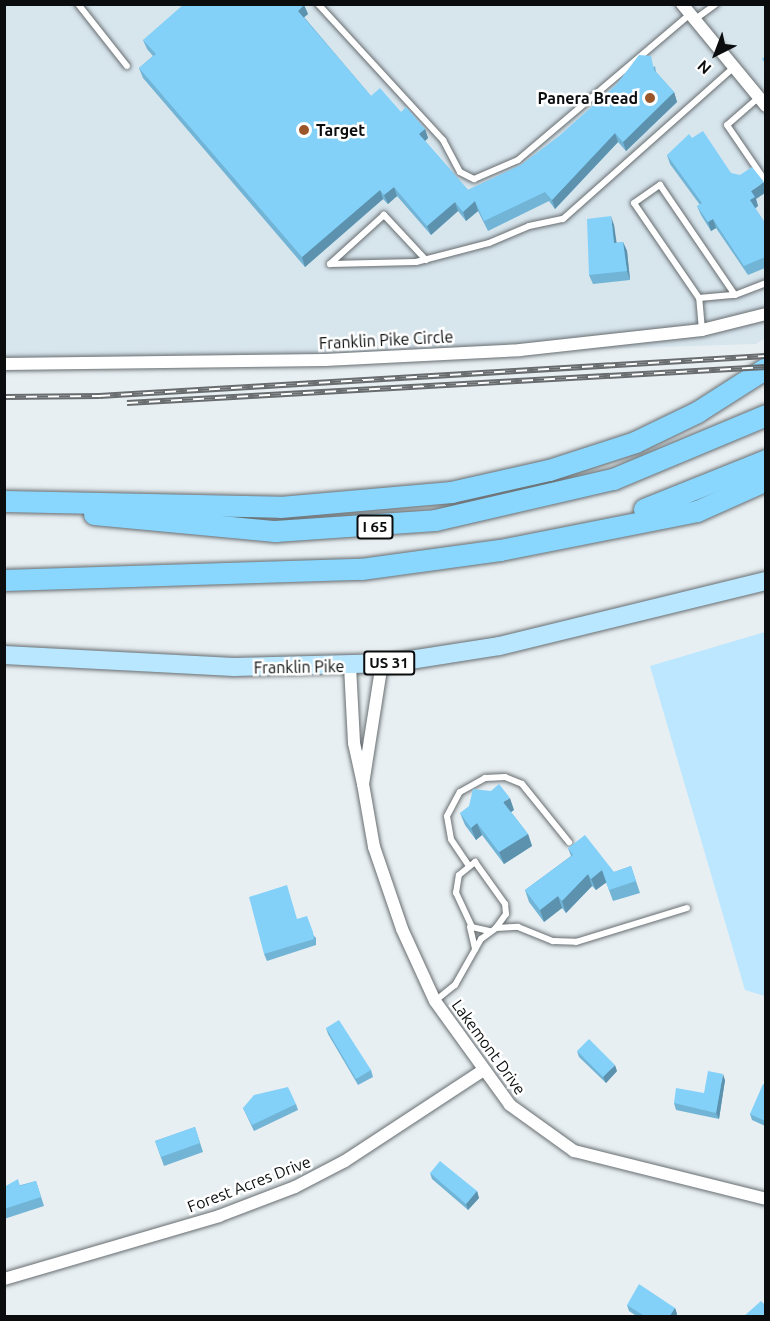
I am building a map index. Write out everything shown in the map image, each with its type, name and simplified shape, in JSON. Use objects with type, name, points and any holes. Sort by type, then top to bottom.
[{"type":"highway","points":[[4,502],[280,507],[417,497],[571,464],[635,442],[711,404],[765,368]]},
{"type":"highway","name":"I 65","points":[[4,502],[252,531],[389,526],[570,492],[733,433],[765,416]]},
{"type":"highway","points":[[593,527],[719,483],[765,460]]},
{"type":"highway","points":[[4,580],[361,569],[500,550],[593,527],[697,510],[765,480]]},
{"type":"main road","name":"Franklin Pike","points":[[4,655],[234,668],[350,666],[382,663],[499,646],[765,581]]},
{"type":"street","points":[[688,13],[762,102]]},
{"type":"street","name":"Franklin Pike Circle","points":[[4,364],[325,360],[520,350],[702,330],[765,314]]},
{"type":"street","name":"Lakemont Drive","points":[[363,784],[382,663]]},
{"type":"street","name":"Lakemont Drive","points":[[350,666],[354,743],[386,888],[435,1001],[482,1071],[523,1118],[574,1151],[765,1199]]},
{"type":"street","name":"Forest Acres Drive","points":[[4,1279],[219,1216],[296,1187],[345,1161],[482,1071]]},
{"type":"lane","points":[[78,4],[127,66]]},
{"type":"lane","points":[[318,4],[443,140],[460,172],[474,179],[518,160],[688,13],[716,4]]},
{"type":"lane","points":[[426,260],[384,215],[330,264],[332,268],[426,260],[563,219],[733,68]]},
{"type":"lane","points":[[762,102],[727,125],[765,182]]},
{"type":"lane","points":[[702,330],[699,298],[634,203],[660,185],[735,295]]},
{"type":"lane","points":[[699,298],[735,295],[765,283]]},
{"type":"lane","points":[[469,866],[451,838],[447,816],[460,792],[485,778],[505,777],[522,784],[569,842]]},
{"type":"lane","points":[[435,1001],[455,985],[475,949],[506,914],[505,904],[475,862],[469,866],[456,886],[475,949]]},
{"type":"lane","points":[[467,921],[479,932],[518,927],[553,941],[576,942],[687,908]]},
{"type":"shaded area","points":[[4,5],[765,5],[765,338],[756,344],[5,368]]},
{"type":"shaded area","points":[[766,632],[765,996],[745,990],[650,666]]},
{"type":"building","name":"Target","points":[[184,4],[304,4],[298,11],[371,96],[380,88],[401,112],[406,107],[425,129],[419,134],[468,190],[521,165],[559,136],[616,85],[639,55],[651,56],[654,70],[674,92],[623,142],[615,133],[552,200],[545,192],[484,221],[475,201],[463,212],[455,202],[427,226],[394,187],[384,195],[380,190],[302,257],[139,68],[156,54],[143,40]]},
{"type":"building","points":[[703,131],[731,173],[740,175],[752,167],[764,182],[751,191],[755,197],[750,200],[765,223],[765,257],[744,266],[713,219],[708,222],[697,206],[702,203],[667,155],[689,134],[692,138]]},
{"type":"building","points":[[611,216],[614,243],[623,242],[627,271],[589,275],[587,219]]},
{"type":"building","points":[[499,784],[510,798],[503,802],[528,834],[499,852],[477,823],[471,828],[460,813],[469,806],[473,789],[491,791]]},
{"type":"building","points":[[585,835],[614,872],[631,866],[636,881],[609,890],[602,870],[591,879],[588,874],[562,901],[558,896],[540,910],[525,890],[573,855],[568,848]]},
{"type":"building","points":[[287,885],[297,919],[307,916],[314,939],[264,954],[249,897]]},
{"type":"building","points":[[339,1020],[371,1070],[356,1079],[326,1028]]},
{"type":"building","points":[[589,1039],[615,1065],[603,1077],[577,1051]]},
{"type":"building","points":[[708,1071],[723,1074],[716,1113],[674,1103],[676,1088],[704,1093]]},
{"type":"building","points":[[763,1084],[765,1085],[765,1121],[750,1114]]},
{"type":"building","points":[[288,1087],[296,1104],[252,1125],[243,1108],[254,1095]]},
{"type":"building","points":[[195,1127],[200,1143],[161,1157],[155,1141]]},
{"type":"building","points":[[440,1161],[477,1191],[466,1204],[430,1173]]},
{"type":"building","points":[[18,1179],[20,1186],[36,1181],[41,1197],[4,1209],[4,1187]]},
{"type":"building","points":[[639,1284],[675,1308],[669,1317],[646,1317],[627,1305]]},
{"type":"building","points":[[761,1301],[765,1305],[765,1317],[743,1317]]},
{"type":"railway","points":[[4,397],[99,396],[766,356]]},
{"type":"railway","points":[[127,403],[766,367]]},
{"type":"place","name":"Panera Bread","points":[[650,98]]},
{"type":"place","name":"Target","points":[[304,130]]}]
